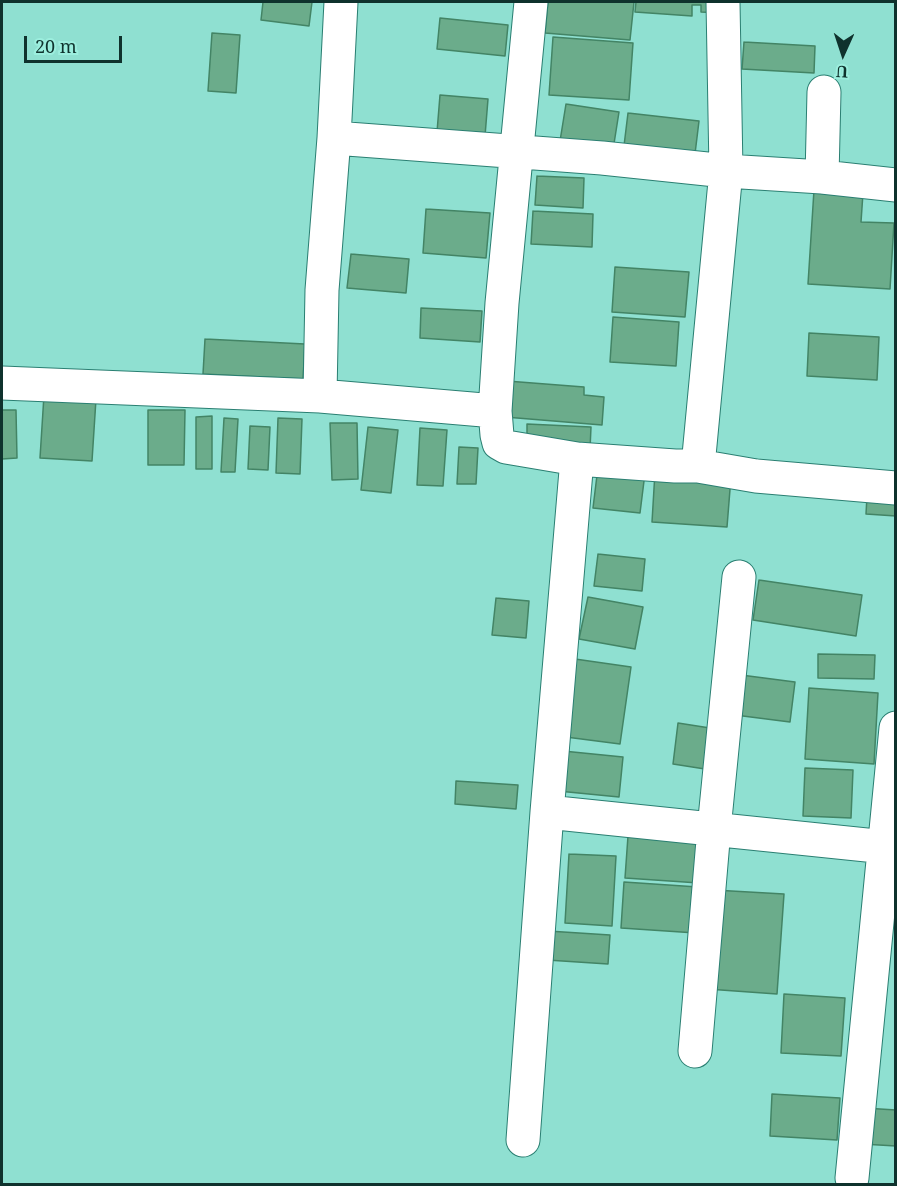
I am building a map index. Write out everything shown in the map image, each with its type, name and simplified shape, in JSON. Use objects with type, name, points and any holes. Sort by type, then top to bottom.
[{"type":"street","points":[[320,396],[322,290],[334,138],[341,2]]},
{"type":"street","points":[[531,2],[502,303],[495,411],[496,435],[499,443],[506,447],[577,459],[698,466],[756,476],[896,488]]},
{"type":"street","points":[[698,466],[726,171],[723,2]]},
{"type":"street","points":[[822,177],[824,92]]},
{"type":"street","points":[[334,138],[602,158],[896,185]]},
{"type":"street","points":[[2,383],[320,396],[495,411]]},
{"type":"street","points":[[523,1140],[547,812],[577,459]]},
{"type":"street","points":[[695,1051],[714,829],[740,577]]},
{"type":"street","points":[[852,1178],[891,847],[896,728]]},
{"type":"street","points":[[547,812],[891,847]]},
{"type":"building","points":[[263,2],[312,2],[309,26],[261,20]]},
{"type":"building","points":[[548,2],[634,2],[630,40],[545,33]]},
{"type":"building","points":[[636,2],[721,2],[720,13],[701,12],[701,5],[692,5],[692,16],[635,12]]},
{"type":"building","points":[[440,18],[508,25],[505,56],[437,49]]},
{"type":"building","points":[[212,33],[240,35],[236,93],[208,91]]},
{"type":"building","points":[[553,37],[633,43],[629,100],[549,95]]},
{"type":"building","points":[[744,42],[815,46],[814,73],[742,69]]},
{"type":"building","points":[[440,95],[488,99],[485,136],[437,132]]},
{"type":"building","points":[[566,104],[619,112],[613,150],[560,141]]},
{"type":"building","points":[[628,113],[699,121],[694,162],[623,154]]},
{"type":"building","points":[[537,176],[584,178],[583,208],[535,205]]},
{"type":"building","points":[[814,190],[863,193],[861,222],[894,223],[890,289],[808,284]]},
{"type":"building","points":[[426,209],[490,213],[486,258],[423,253]]},
{"type":"building","points":[[533,211],[593,214],[592,247],[531,244]]},
{"type":"building","points":[[351,254],[409,259],[406,293],[347,288]]},
{"type":"building","points":[[615,267],[689,272],[685,317],[612,312]]},
{"type":"building","points":[[421,308],[482,311],[480,342],[420,338]]},
{"type":"building","points":[[613,317],[679,322],[676,366],[610,362]]},
{"type":"building","points":[[809,333],[879,337],[877,380],[807,376]]},
{"type":"building","points":[[205,339],[305,344],[303,379],[203,374]]},
{"type":"building","points":[[507,381],[584,387],[584,395],[604,397],[602,425],[505,417]]},
{"type":"building","points":[[44,395],[96,399],[92,461],[40,458]]},
{"type":"building","points":[[2,410],[16,410],[17,458],[2,459]]},
{"type":"building","points":[[148,410],[185,410],[184,465],[148,465]]},
{"type":"building","points":[[212,416],[212,469],[196,469],[196,417]]},
{"type":"building","points":[[224,418],[238,419],[235,472],[221,472]]},
{"type":"building","points":[[278,418],[302,419],[300,474],[276,473]]},
{"type":"building","points":[[330,423],[357,423],[358,479],[332,480]]},
{"type":"building","points":[[527,424],[591,427],[590,449],[527,446]]},
{"type":"building","points":[[250,426],[270,427],[268,470],[248,469]]},
{"type":"building","points":[[368,427],[398,430],[391,493],[361,490]]},
{"type":"building","points":[[420,428],[447,430],[443,486],[417,485]]},
{"type":"building","points":[[459,447],[478,448],[476,484],[457,484]]},
{"type":"building","points":[[598,467],[645,473],[640,513],[593,508]]},
{"type":"building","points":[[655,472],[731,477],[727,527],[652,522]]},
{"type":"building","points":[[867,496],[896,498],[896,516],[866,514]]},
{"type":"building","points":[[598,554],[645,559],[642,591],[594,586]]},
{"type":"building","points":[[759,580],[862,595],[856,636],[753,620]]},
{"type":"building","points":[[588,597],[643,607],[635,649],[579,639]]},
{"type":"building","points":[[496,598],[529,601],[526,638],[492,635]]},
{"type":"building","points":[[818,654],[875,655],[874,679],[818,678]]},
{"type":"building","points":[[568,658],[631,667],[620,744],[558,736]]},
{"type":"building","points":[[741,675],[795,682],[790,722],[735,715]]},
{"type":"building","points":[[809,688],[878,693],[874,764],[805,759]]},
{"type":"building","points":[[678,723],[710,728],[705,769],[673,764]]},
{"type":"building","points":[[563,751],[623,757],[619,797],[558,791]]},
{"type":"building","points":[[805,768],[853,770],[851,818],[803,816]]},
{"type":"building","points":[[456,781],[518,785],[516,809],[455,804]]},
{"type":"building","points":[[628,836],[702,841],[699,883],[625,878]]},
{"type":"building","points":[[569,854],[616,856],[612,926],[565,923]]},
{"type":"building","points":[[624,882],[698,887],[696,933],[621,928]]},
{"type":"building","points":[[714,890],[784,894],[777,994],[707,989]]},
{"type":"building","points":[[548,931],[610,935],[608,964],[547,960]]},
{"type":"building","points":[[784,994],[845,998],[841,1056],[781,1053]]},
{"type":"building","points":[[772,1094],[840,1098],[837,1140],[770,1136]]},
{"type":"building","points":[[864,1108],[896,1110],[896,1146],[862,1144]]}]
